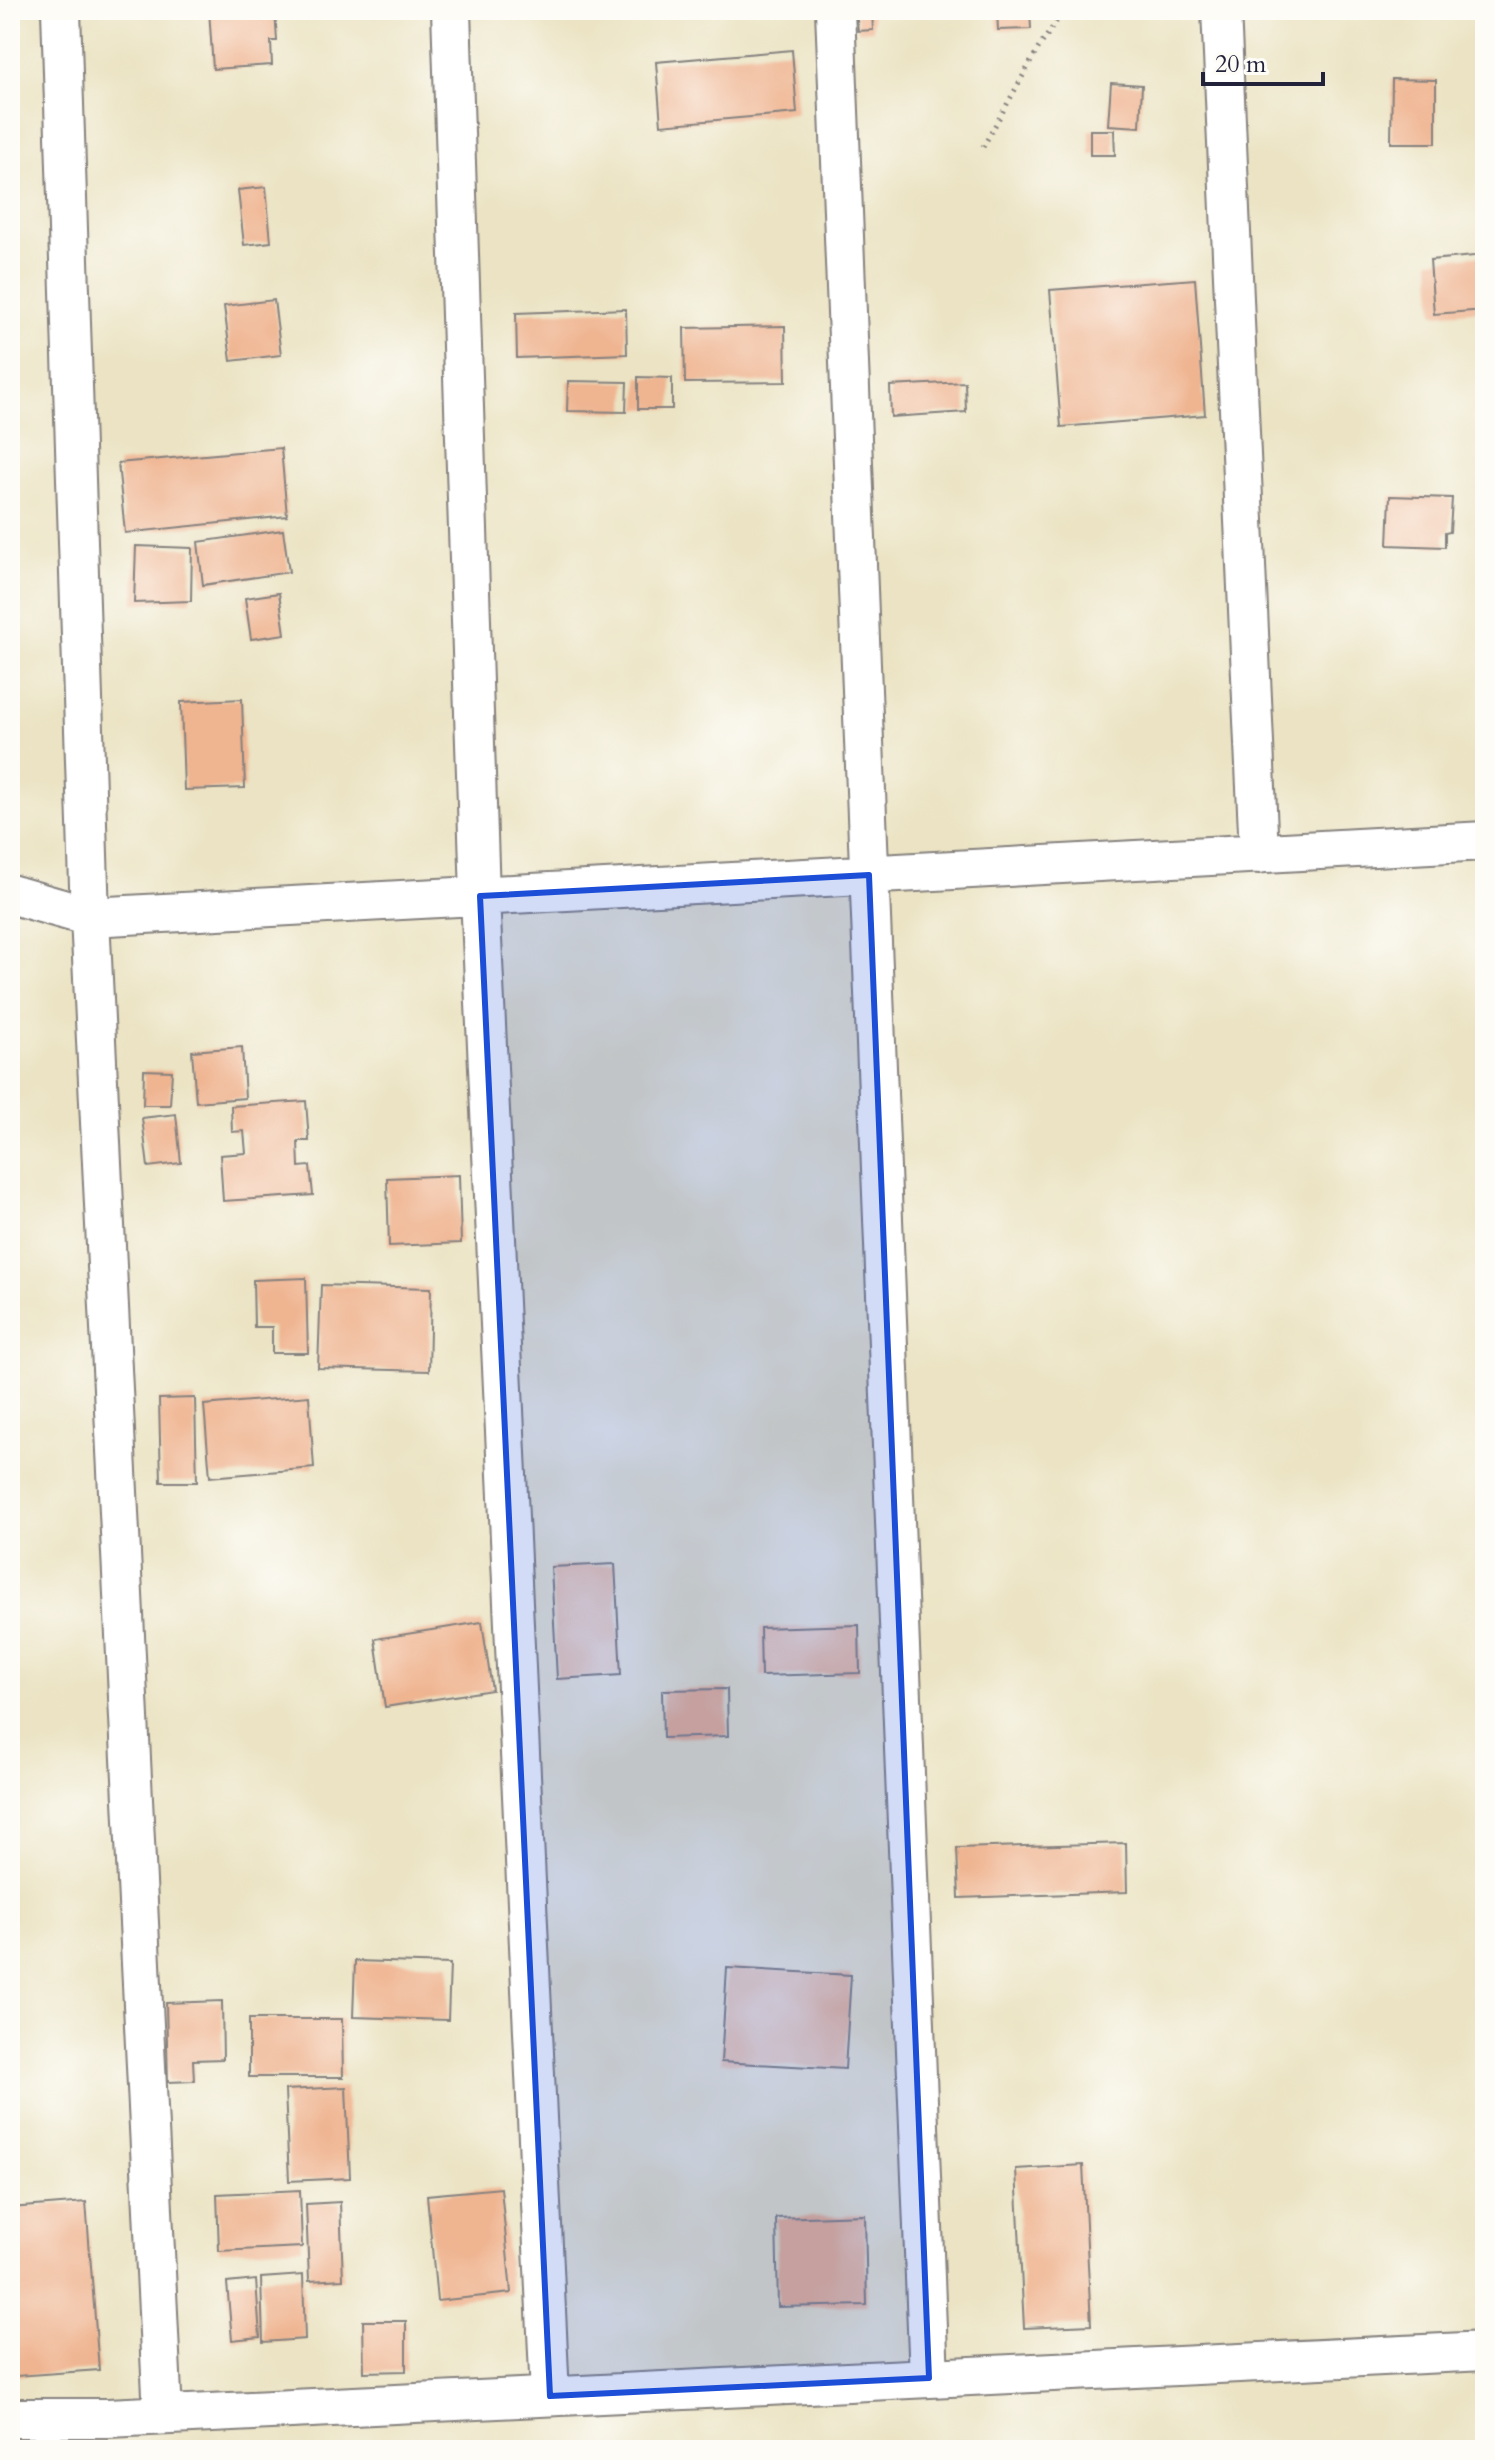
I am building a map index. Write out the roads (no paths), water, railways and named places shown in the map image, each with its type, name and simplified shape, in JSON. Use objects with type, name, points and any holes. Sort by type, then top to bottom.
[{"type":"street","points":[[61,10],[90,917],[163,2415]]},
{"type":"street","points":[[451,10],[480,896],[550,2396]]},
{"type":"street","points":[[835,10],[929,2378]]},
{"type":"street","points":[[1221,10],[1259,854]]},
{"type":"street","points":[[10,894],[90,917],[1485,841]]},
{"type":"street","points":[[10,2418],[163,2415],[1485,2351]]}]
